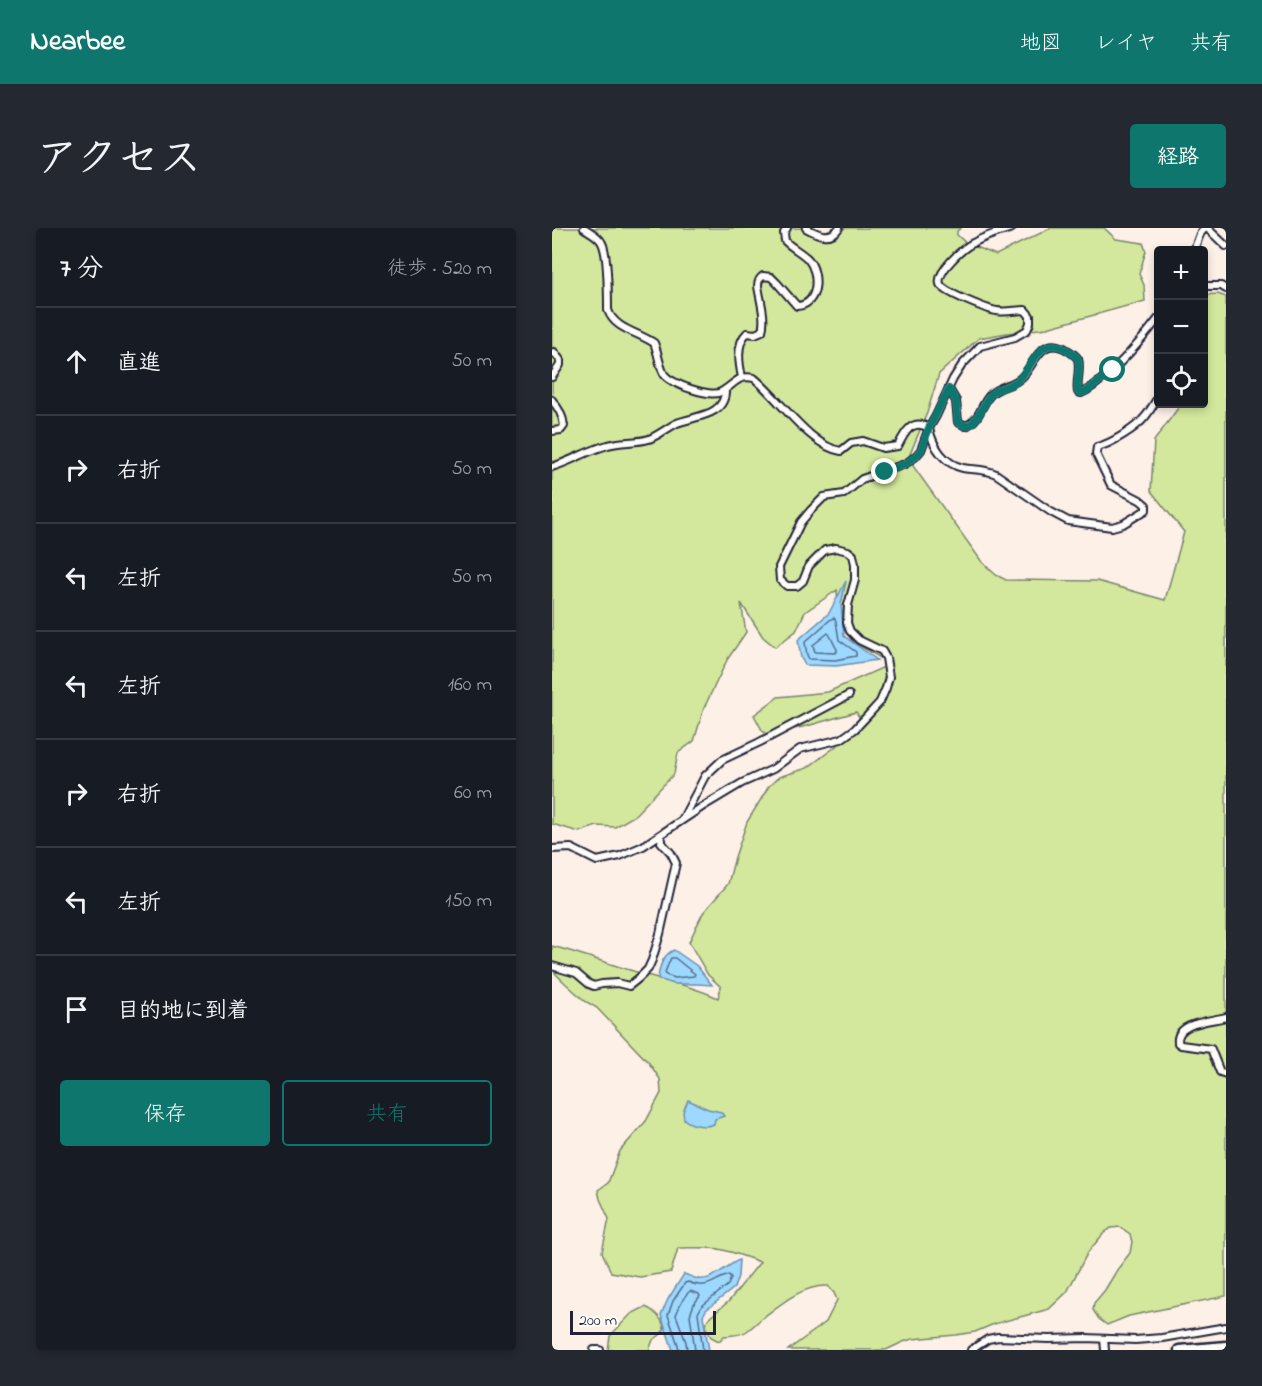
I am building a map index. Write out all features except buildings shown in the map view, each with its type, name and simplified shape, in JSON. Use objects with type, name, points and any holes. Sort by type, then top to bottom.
[{"type":"highway","points":[[1179,1350],[1226,1347]]},
{"type":"street","points":[[584,228],[597,237],[605,253],[610,316],[619,325],[654,342],[664,374],[669,379],[710,395],[725,390],[742,377],[751,377],[757,380],[814,437],[834,450],[841,451],[851,443],[863,441],[883,448],[898,446],[904,434],[912,426],[922,424],[929,428],[932,441],[942,456],[952,464],[963,468],[988,470],[1068,521],[1112,527],[1139,515],[1146,510],[1146,505],[1111,485],[1096,454],[1097,447],[1131,430],[1145,418],[1154,403]]},
{"type":"street","points":[[742,377],[740,366],[742,338],[747,333],[762,331],[763,327],[758,286],[760,278],[763,276],[771,278],[797,306],[805,304],[816,290],[813,268],[809,261],[785,241],[786,228]]},
{"type":"street","points":[[806,228],[825,236],[835,233],[839,228]]},
{"type":"street","points":[[552,849],[571,848],[597,861],[620,856],[643,846],[742,783],[773,769],[800,749],[841,739],[855,729],[880,702],[889,677],[886,658],[882,651],[859,640],[850,631],[847,623],[848,605],[855,580],[853,555],[845,549],[825,550],[808,566],[802,581],[797,586],[787,586],[780,580],[778,567],[801,522],[824,497],[844,494],[862,479],[905,464],[915,457],[921,450],[953,379],[962,364],[980,346],[1020,335],[1027,330],[1030,316],[1025,310],[999,312],[989,310],[951,294],[942,288],[939,282],[945,268],[971,244],[1012,228]]},
{"type":"street","points":[[1196,246],[1200,234],[1206,228],[1226,246]]},
{"type":"street","points":[[1208,286],[1221,286],[1226,289]]},
{"type":"street","points":[[949,389],[956,401],[958,422],[966,426],[979,416],[989,396],[996,389],[1015,383],[1038,353],[1046,346],[1056,345],[1077,357],[1079,365],[1077,388],[1081,393],[1087,391],[1122,362],[1154,325]]},
{"type":"street","points":[[552,353],[558,356],[560,365],[552,377]]},
{"type":"street","points":[[552,467],[606,445],[648,439],[683,421],[706,415],[718,407],[725,390]]},
{"type":"street","points":[[552,400],[564,419],[564,426],[561,430],[552,431]]},
{"type":"street","points":[[682,821],[705,776],[722,760],[849,695]]},
{"type":"street","points":[[552,966],[576,973],[594,986],[609,983],[629,986],[648,969],[660,934],[676,863],[659,836]]},
{"type":"street","points":[[1226,1017],[1197,1023],[1186,1028],[1177,1039],[1178,1043],[1185,1046],[1211,1049],[1220,1072],[1226,1074]]},
{"type":"street","points":[[971,1350],[988,1339],[998,1337],[1086,1338],[1104,1345],[1226,1327]]},
{"type":"street","points":[[594,1350],[600,1350]]},
{"type":"green space","points":[[552,228],[813,228],[819,233],[832,228],[961,228],[957,231],[957,235],[966,243],[996,255],[1051,228],[1104,228],[1116,239],[1143,243],[1146,251],[1139,274],[1144,285],[1145,301],[1047,328],[979,338],[939,374],[927,413],[908,459],[982,562],[996,575],[1006,580],[1097,581],[1165,600],[1184,532],[1151,491],[1154,441],[1178,408],[1208,408],[1208,295],[1218,294],[1226,297],[1226,1296],[1129,1316],[1107,1325],[1093,1310],[1094,1303],[1130,1253],[1132,1242],[1130,1234],[1120,1227],[1111,1228],[1088,1252],[1067,1292],[1049,1309],[994,1324],[975,1332],[912,1339],[886,1350],[788,1350],[826,1322],[837,1300],[828,1286],[811,1288],[794,1295],[747,1331],[739,1335],[724,1336],[719,1341],[711,1337],[705,1326],[708,1319],[729,1301],[760,1262],[721,1249],[678,1248],[671,1272],[640,1277],[611,1272],[602,1252],[609,1219],[598,1190],[608,1183],[620,1151],[646,1121],[661,1093],[660,1079],[649,1063],[597,1008],[585,1001],[556,974],[552,968],[552,946],[686,986],[718,998],[721,987],[708,975],[689,942],[703,913],[728,884],[747,822],[769,786],[779,777],[807,768],[851,735],[862,722],[856,712],[767,735],[754,715],[778,697],[828,692],[891,664],[853,642],[839,623],[837,590],[805,612],[796,631],[775,647],[763,637],[741,603],[746,632],[727,660],[704,708],[694,741],[678,753],[674,774],[634,816],[615,827],[597,826],[579,832],[552,824]]},
{"type":"green space","points":[[645,1307],[658,1316],[664,1330],[653,1340],[649,1350],[608,1350],[610,1336],[631,1314]]},
{"type":"water","points":[[846,581],[841,604],[844,636],[877,660],[836,666],[805,665],[801,658],[798,640],[829,613]]},
{"type":"water","points":[[674,950],[697,966],[712,985],[674,984],[658,979],[664,958]]},
{"type":"water","points":[[688,1100],[721,1112],[724,1116],[715,1119],[714,1124],[711,1125],[690,1123],[684,1119],[683,1112]]},
{"type":"water","points":[[739,1260],[738,1276],[734,1288],[706,1310],[703,1316],[709,1350],[673,1350],[661,1315],[684,1274],[698,1279],[709,1278]]},
{"type":"route","points":[[885,472],[905,464],[921,450],[929,428],[949,389],[956,401],[958,422],[966,426],[979,416],[989,396],[996,389],[1015,383],[1046,346],[1058,345],[1077,357],[1078,392],[1087,391],[1113,370]]}]
